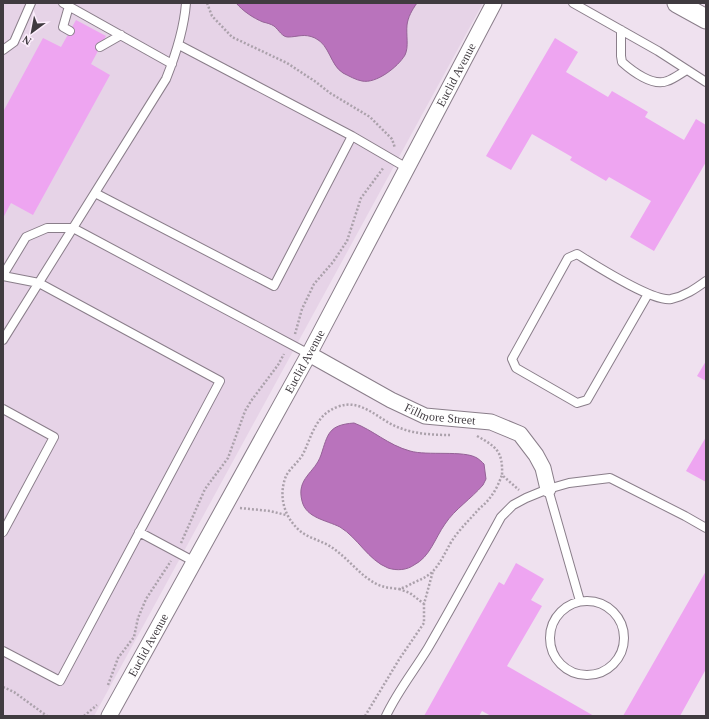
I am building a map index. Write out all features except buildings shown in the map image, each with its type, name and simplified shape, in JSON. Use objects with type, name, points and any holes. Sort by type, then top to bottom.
[{"type":"street","name":"Euclid Avenue","points":[[109,716],[309,354],[494,3]]},
{"type":"street","points":[[677,3],[706,19]]},
{"type":"street","name":"Fillmore Street","points":[[309,354],[391,400],[425,416],[491,422],[520,434],[536,454],[543,468],[548,489]]},
{"type":"lane","points":[[3,50],[14,42],[31,3]]},
{"type":"lane","points":[[3,340],[166,79],[179,45],[185,20],[186,3]]},
{"type":"lane","points":[[574,3],[658,51],[706,82]]},
{"type":"lane","points":[[70,32],[63,27],[66,4],[172,64]]},
{"type":"lane","points":[[621,30],[622,62],[644,77],[653,81],[667,81],[686,70]]},
{"type":"lane","points":[[100,47],[121,35]]},
{"type":"lane","points":[[179,45],[352,136],[407,168]]},
{"type":"lane","points":[[95,193],[274,286],[352,136]]},
{"type":"lane","points":[[3,651],[60,681],[220,381],[38,283],[3,275],[26,237],[47,228],[73,228],[309,354]]},
{"type":"lane","points":[[648,294],[587,400],[577,403],[516,368],[512,359],[568,258],[577,254],[648,294],[669,299],[691,292],[706,281]]},
{"type":"lane","points":[[3,409],[54,437],[3,532]]},
{"type":"lane","points":[[386,716],[393,700],[448,615],[501,517],[513,505],[548,489],[569,483],[610,478],[706,528]]},
{"type":"lane","points":[[548,489],[580,601]]},
{"type":"lane","points":[[140,532],[195,562]]},
{"type":"lane","points":[[580,601],[591,601],[603,604],[613,611],[620,620],[624,632],[624,644],[620,655],[613,665],[604,672],[592,675],[579,674],[568,670],[558,661],[555,656],[549,638],[552,625],[558,614],[568,606],[580,601]]},
{"type":"path","points":[[424,604],[410,593],[399,589],[384,587],[372,582],[336,550],[326,543],[300,531],[287,516],[283,505],[283,489],[287,475],[299,460],[319,420],[337,407],[346,405],[358,406],[369,410],[385,421],[400,428],[417,433],[451,435]]},
{"type":"path","points":[[399,589],[426,577],[433,571],[449,549],[455,536],[489,499],[498,484],[502,475],[502,462],[498,451],[490,443],[477,436],[471,436]]},
{"type":"path","points":[[502,475],[515,485],[526,498]]},
{"type":"path","points":[[225,507],[256,508],[287,516]]},
{"type":"path","points":[[365,716],[400,658],[424,624],[424,604],[433,571]]},
{"type":"path","points":[[3,687],[14,692],[47,716]]},
{"type":"shaded area","points":[[3,3],[483,3],[94,716],[3,716]]},
{"type":"shaded area","points":[[236,3],[417,3],[410,14],[407,29],[407,48],[402,60],[386,74],[374,80],[362,81],[343,73],[335,65],[324,45],[320,41],[304,35],[286,37],[282,35],[274,26],[252,16]]},
{"type":"shaded area","points":[[354,423],[368,429],[395,445],[410,451],[463,454],[477,458],[484,464],[486,479],[483,485],[449,519],[441,529],[432,547],[420,562],[411,567],[402,570],[388,568],[375,560],[340,527],[317,518],[304,507],[301,493],[304,481],[315,467],[330,432],[339,426]]}]
